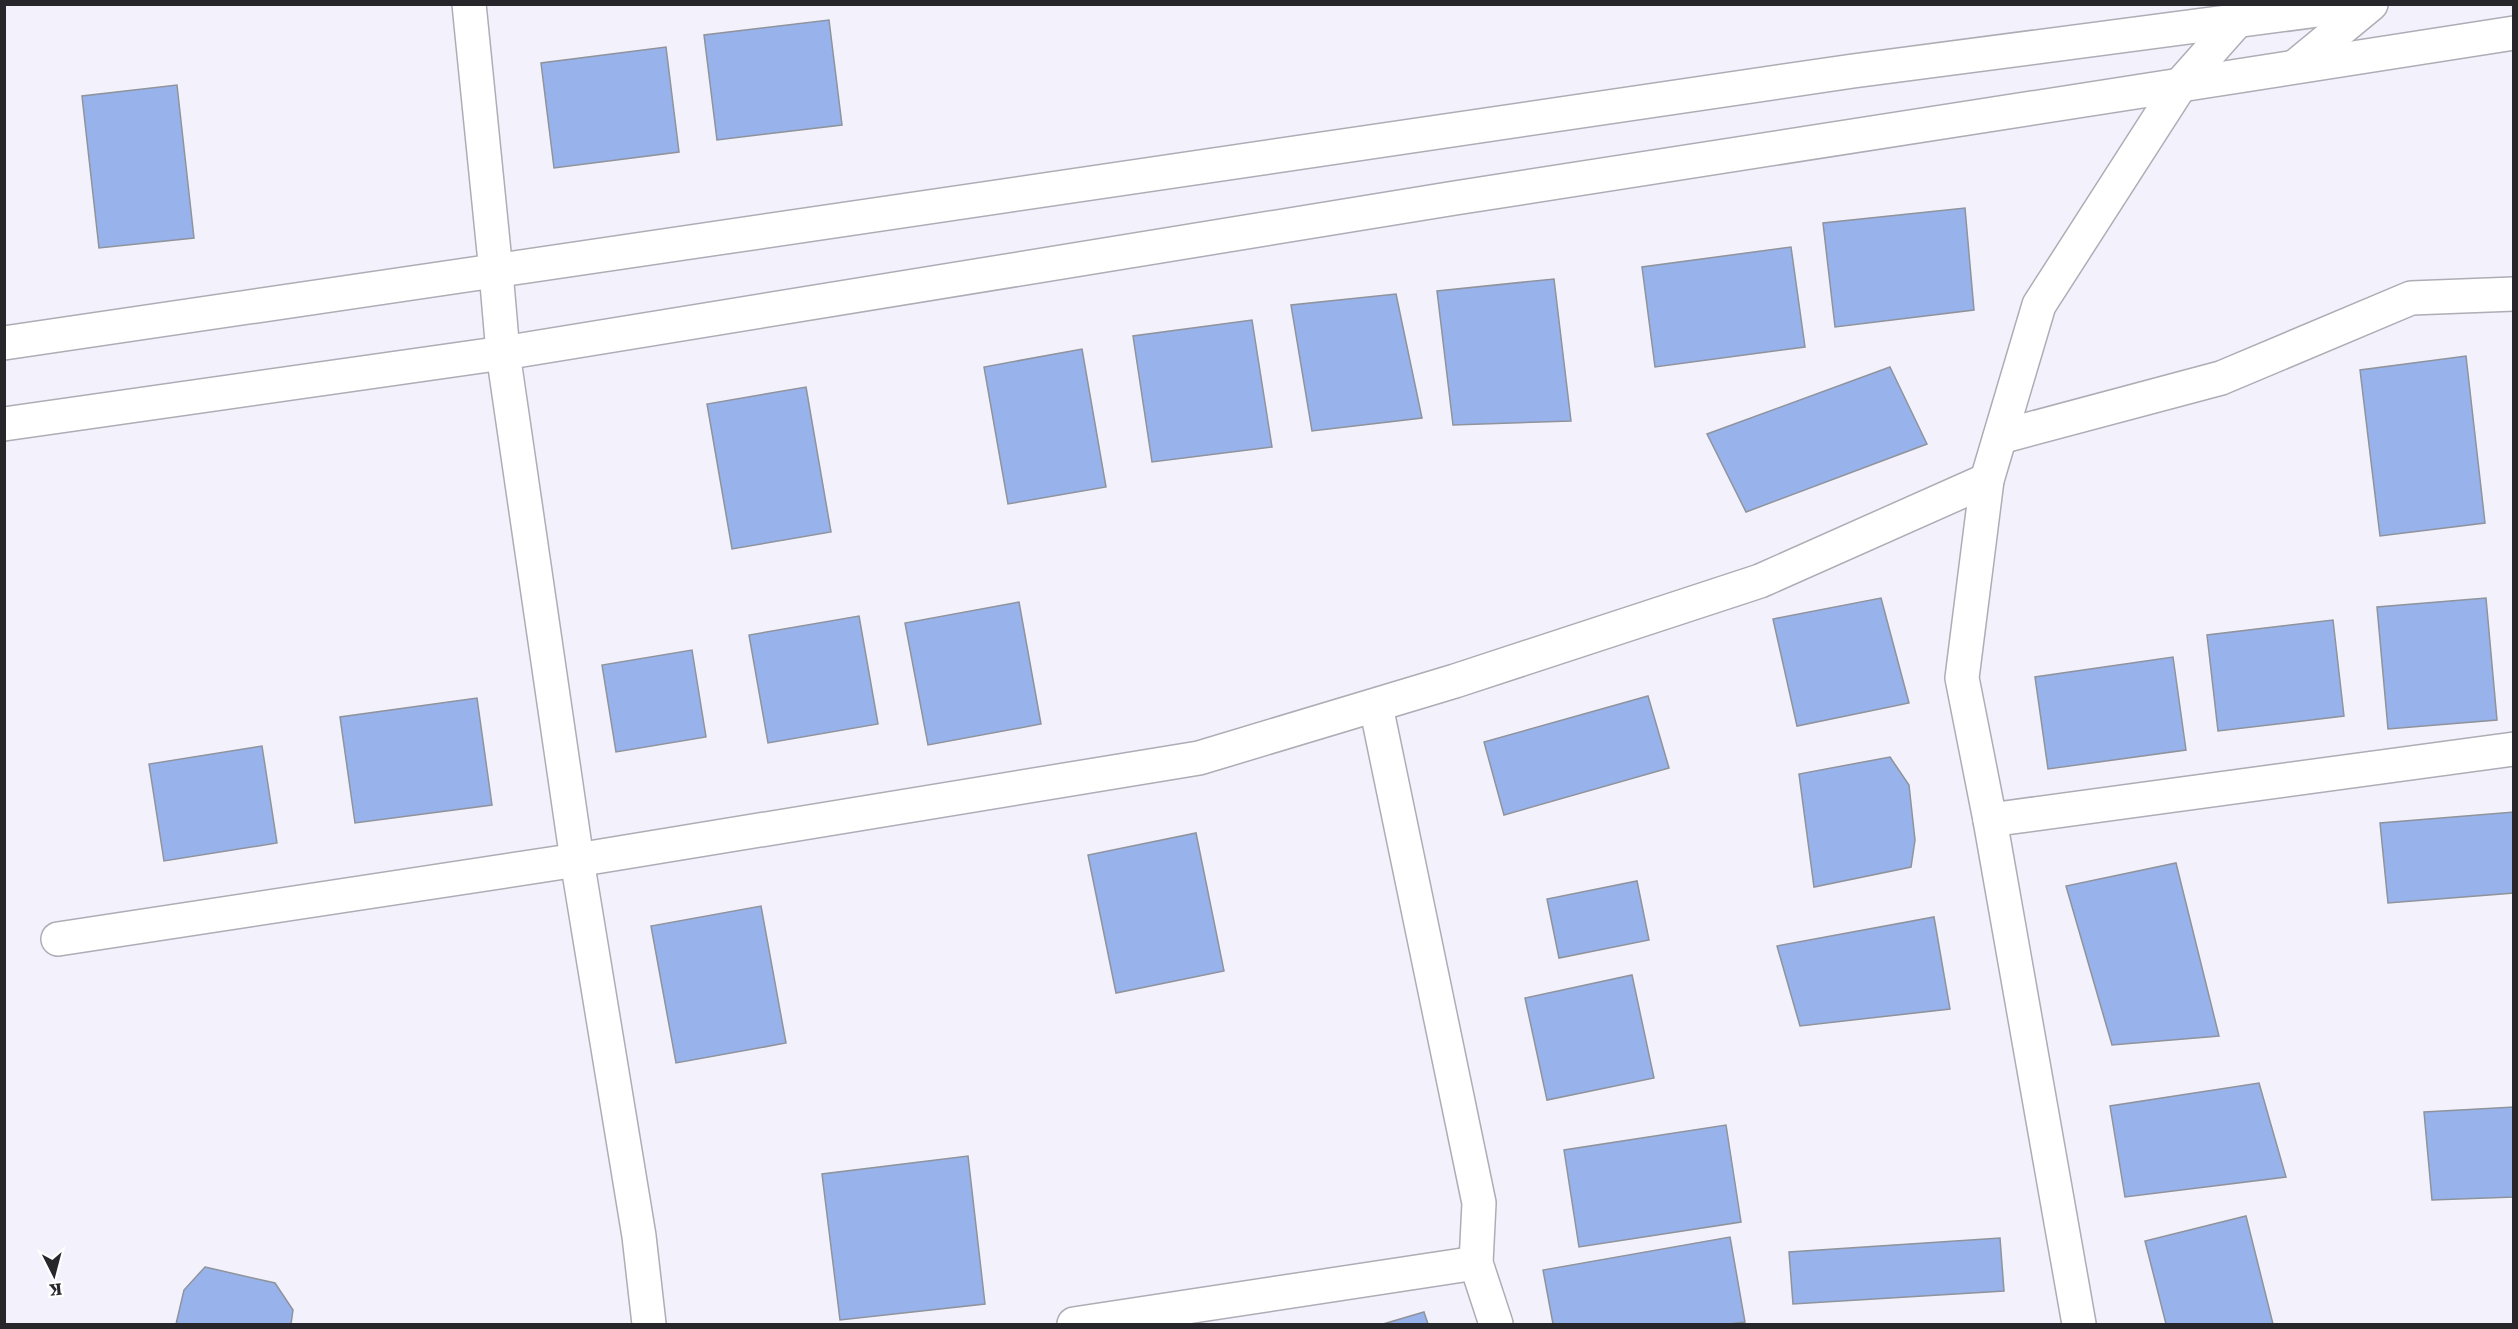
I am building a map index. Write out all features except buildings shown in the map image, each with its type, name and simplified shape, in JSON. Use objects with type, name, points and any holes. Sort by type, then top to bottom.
[{"type":"street","points":[[469,4],[503,353],[577,860],[639,1236],[649,1324]]},
{"type":"street","points":[[4,343],[2245,12],[2364,4]]},
{"type":"street","points":[[2295,66],[2371,4]]},
{"type":"street","points":[[2079,1324],[1990,819],[1962,678],[1987,480],[2039,306],[2181,84],[2245,12]]},
{"type":"street","points":[[4,424],[503,353],[1455,198],[2514,33]]},
{"type":"street","points":[[2000,437],[2221,378],[2411,298],[2514,294]]},
{"type":"street","points":[[58,939],[577,860],[1199,758],[1376,706],[1760,581],[1987,480]]},
{"type":"street","points":[[1376,706],[1479,1203],[1476,1263],[1496,1324]]},
{"type":"street","points":[[1990,819],[2514,749]]},
{"type":"street","points":[[1074,1324],[1476,1263]]}]
